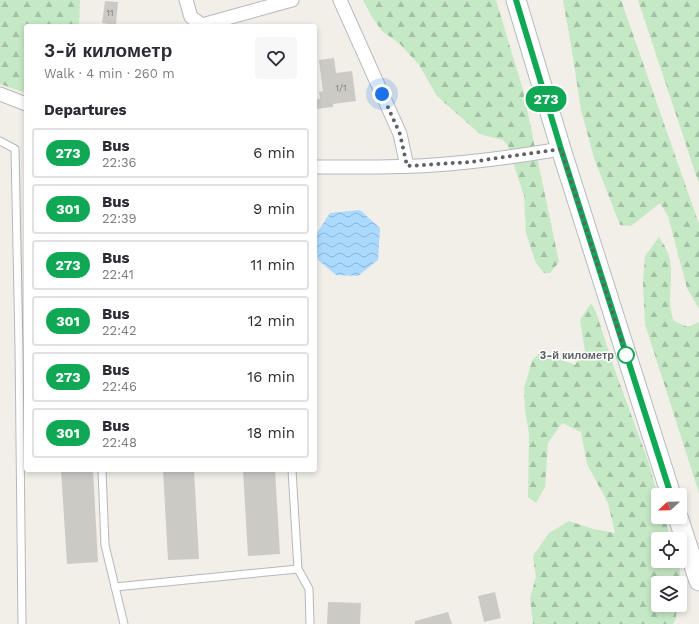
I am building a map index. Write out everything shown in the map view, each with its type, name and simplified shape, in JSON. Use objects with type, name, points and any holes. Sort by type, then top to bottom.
[{"type":"main road","points":[[516,0],[561,149],[669,488]]},
{"type":"main road","points":[[680,524],[699,582]]},
{"type":"street","points":[[186,0],[191,17],[201,24]]},
{"type":"street","points":[[206,24],[292,0]]},
{"type":"street","points":[[340,0],[400,134],[407,166]]},
{"type":"street","points":[[0,94],[24,103]]},
{"type":"street","points":[[317,167],[407,166],[470,162],[561,149]]},
{"type":"lane","points":[[0,141],[15,148],[19,338],[22,624]]},
{"type":"lane","points":[[102,472],[105,545],[124,624]]},
{"type":"lane","points":[[292,472],[298,569],[309,589],[310,624]]},
{"type":"lane","points":[[116,587],[298,569]]},
{"type":"green space","points":[[0,0],[80,0],[79,24],[24,24],[24,92],[0,84]]},
{"type":"green space","points":[[363,0],[496,0],[523,90],[559,262],[550,273],[544,273],[536,263],[526,233],[524,196],[508,146],[503,140],[480,134],[437,96],[419,65],[400,44],[382,31],[372,17]]},
{"type":"green space","points":[[563,0],[621,0],[699,224],[699,309],[687,288],[668,216],[660,203],[631,226],[620,225],[594,158],[581,110]]},
{"type":"green space","points":[[638,0],[699,0],[699,184]]},
{"type":"green space","points":[[659,237],[668,253],[670,261],[670,305],[674,321],[688,327],[699,322],[699,493],[645,324],[643,282],[645,256]]},
{"type":"green space","points":[[591,303],[596,312],[613,365],[648,461],[656,488],[651,488],[651,524],[666,524],[669,532],[651,532],[651,568],[679,568],[680,570],[680,576],[651,576],[651,612],[676,612],[676,618],[673,624],[533,624],[530,598],[536,577],[533,556],[549,533],[569,521],[593,529],[615,533],[608,503],[587,464],[581,432],[562,423],[548,443],[545,487],[536,503],[528,497],[529,433],[525,411],[524,388],[532,361],[540,352],[575,365],[585,351],[580,320]]},
{"type":"water","points":[[360,210],[380,228],[378,260],[358,276],[336,275],[318,260],[317,233],[330,213]]},
{"type":"building","points":[[105,1],[118,2],[116,24],[102,23]]},
{"type":"building","points":[[334,58],[336,73],[352,71],[356,101],[333,104],[333,107],[317,109],[317,99],[320,99],[319,92],[323,91],[319,60]]},
{"type":"building","points":[[61,472],[93,472],[98,562],[67,564]]},
{"type":"building","points":[[163,472],[194,472],[199,559],[168,560]]},
{"type":"building","points":[[243,472],[275,472],[280,554],[248,556]]},
{"type":"building","points":[[495,592],[501,618],[484,622],[478,596]]},
{"type":"building","points":[[328,602],[361,603],[360,624],[327,624]]},
{"type":"building","points":[[448,612],[452,624],[415,624],[415,621]]},
{"type":"bus line","name":"273","points":[[516,0],[561,149],[669,488]]},
{"type":"place","name":"3-й километр","points":[[626,355]]},
{"type":"route","points":[[382,94],[400,134],[407,166],[470,162],[561,149],[626,355]]}]
